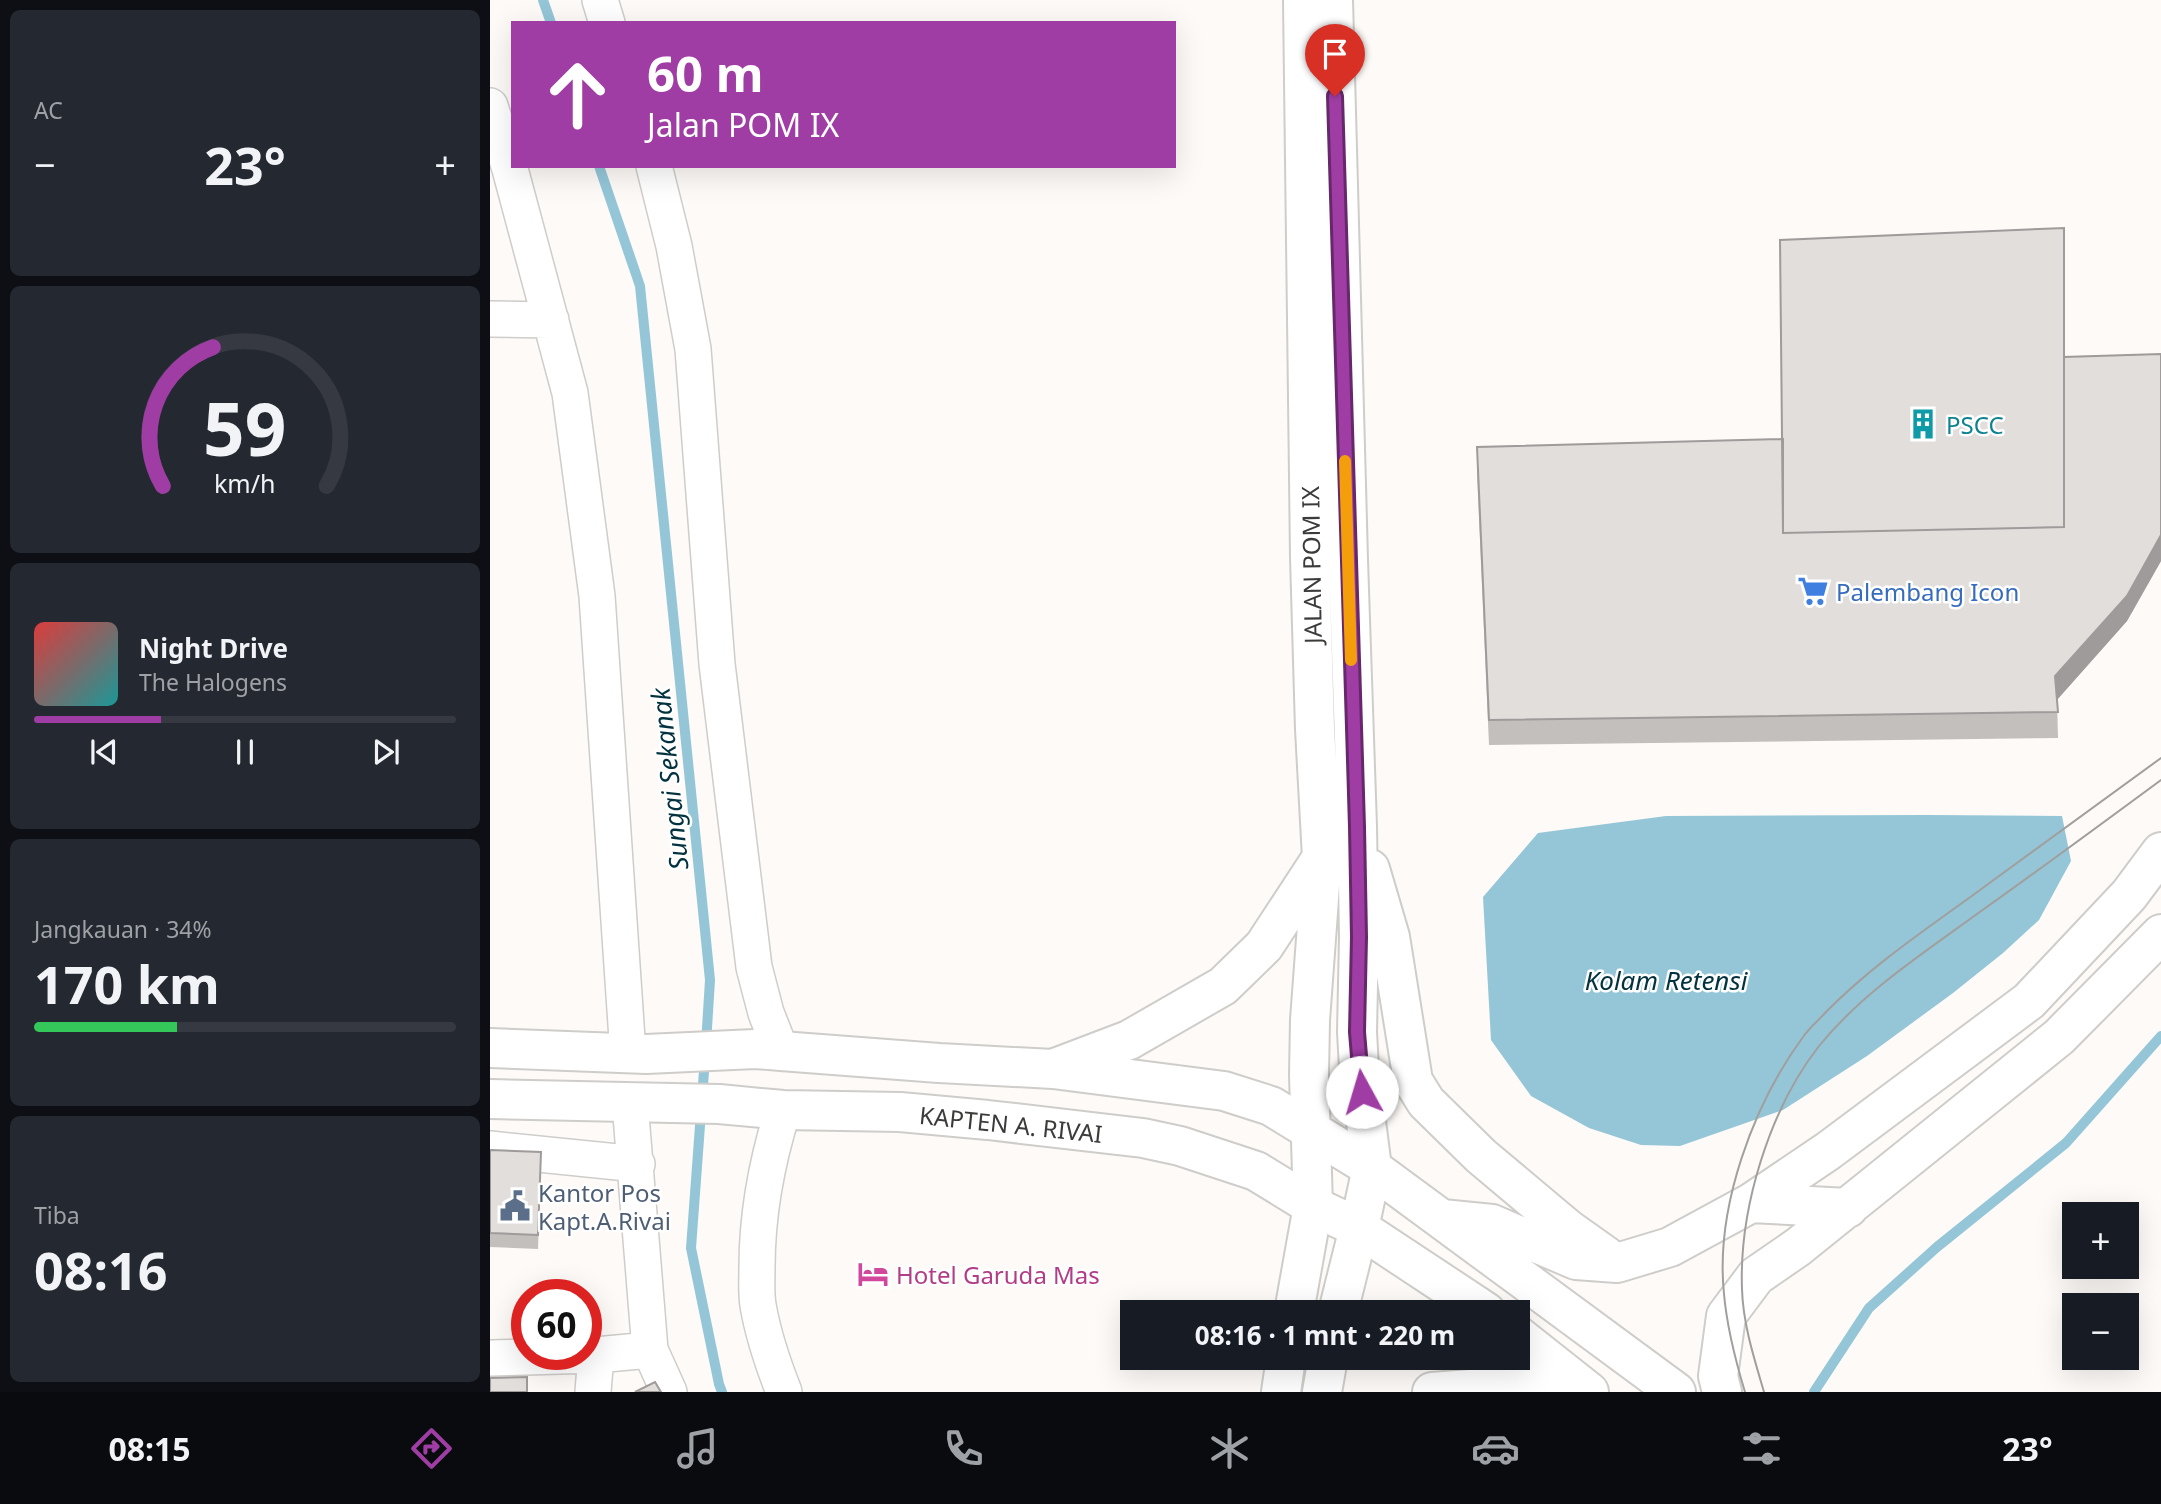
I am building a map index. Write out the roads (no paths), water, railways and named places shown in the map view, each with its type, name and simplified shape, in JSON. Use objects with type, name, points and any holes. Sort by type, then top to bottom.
[{"type":"main road","name":"JALAN POM IX","points":[[1296,1300],[1313,1206],[1310,1020],[1322,858],[1310,557],[1303,0]]},
{"type":"main road","name":"JALAN POM IX","points":[[1333,0],[1357,827]]},
{"type":"main road","points":[[1342,1300],[1367,1233],[1371,1168],[1357,1032],[1357,827]]},
{"type":"main road","points":[[1357,827],[1391,937],[1413,1081],[1426,1102],[1481,1156],[1558,1221],[1617,1263]]},
{"type":"main road","points":[[1367,1233],[1440,1219],[1492,1224],[1576,1260],[1617,1263],[1670,1247],[1751,1203],[1828,1151],[2029,1000],[2129,895],[2161,852]]},
{"type":"main road","points":[[1053,1069],[1129,1040],[1223,986],[1264,946],[1322,858]]},
{"type":"main road","points":[[2059,1037],[2080,981],[2129,895]]},
{"type":"main road","points":[[1722,1392],[1718,1376],[1726,1316],[1756,1276],[1848,1208],[2059,1037],[2161,934]]},
{"type":"main road","points":[[490,1048],[637,1054],[768,1050],[1053,1069],[1224,1091],[1272,1106],[1371,1168],[1676,1392]]},
{"type":"main road","name":"KAPTEN A. RIVAI","points":[[490,1099],[719,1104],[900,1112],[1143,1138],[1180,1146],[1256,1171],[1313,1206],[1367,1233],[1468,1300]]},
{"type":"main road","points":[[1751,1203],[1848,1208]]},
{"type":"main road","points":[[1530,1345],[1588,1392]]},
{"type":"main road","points":[[1281,1392],[1284,1370]]},
{"type":"main road","points":[[1322,1392],[1326,1370]]},
{"type":"main road","points":[[1432,1392],[1509,1386],[1588,1392]]},
{"type":"street","points":[[600,0],[606,21]]},
{"type":"street","points":[[490,106],[510,169],[570,393],[597,596],[637,1054]]},
{"type":"street","points":[[654,168],[674,246],[693,349],[717,664],[754,967],[766,1013],[768,1050]]},
{"type":"street","points":[[490,319],[551,320]]},
{"type":"street","points":[[641,1103],[637,1164],[650,1350],[669,1392]]},
{"type":"street","points":[[772,1108],[770,1153],[762,1193],[757,1248],[757,1289],[769,1353],[784,1392]]},
{"type":"street","points":[[490,1149],[637,1164]]},
{"type":"street","points":[[602,1354],[650,1350]]},
{"type":"street","points":[[490,1358],[511,1357]]},
{"type":"street","points":[[593,1392],[595,1370]]},
{"type":"water","name":"Kolam Retensi","points":[[1666,816],[2062,816],[2071,861],[2039,920],[2003,953],[1867,1056],[1783,1110],[1680,1146],[1641,1145],[1589,1128],[1531,1096],[1491,1040],[1483,897],[1538,833]]},
{"type":"waterway","name":"Sungai Sekanak","points":[[543,0],[550,21]]},
{"type":"waterway","name":"Sungai Sekanak","points":[[600,168],[640,286],[710,980],[706,1044]]},
{"type":"waterway","points":[[1814,1392],[1869,1308],[1937,1247],[2066,1143],[2161,1036]]},
{"type":"waterway","name":"Sungai Sekanak","points":[[702,1097],[705,1059]]},
{"type":"waterway","name":"Sungai Sekanak","points":[[701,1112],[691,1248],[722,1392]]},
{"type":"tram line","points":[[1745,1392],[1725,1307],[1723,1261],[1726,1227],[1741,1159],[1768,1094],[1785,1064],[1811,1028],[1876,967],[2161,758]]},
{"type":"tram line","points":[[1764,1392],[1744,1315],[1742,1258],[1752,1194],[1761,1162],[1785,1100],[1801,1072],[1819,1046],[1873,991],[2161,780]]},
{"type":"place","name":"PSCC","points":[[1923,424]]},
{"type":"place","name":"Palembang Icon","points":[[1813,591]]},
{"type":"place","name":"Kantor Pos Kapt.A.Rivai","points":[[515,1206]]},
{"type":"place","name":"Hotel Garuda Mas","points":[[873,1274]]}]
